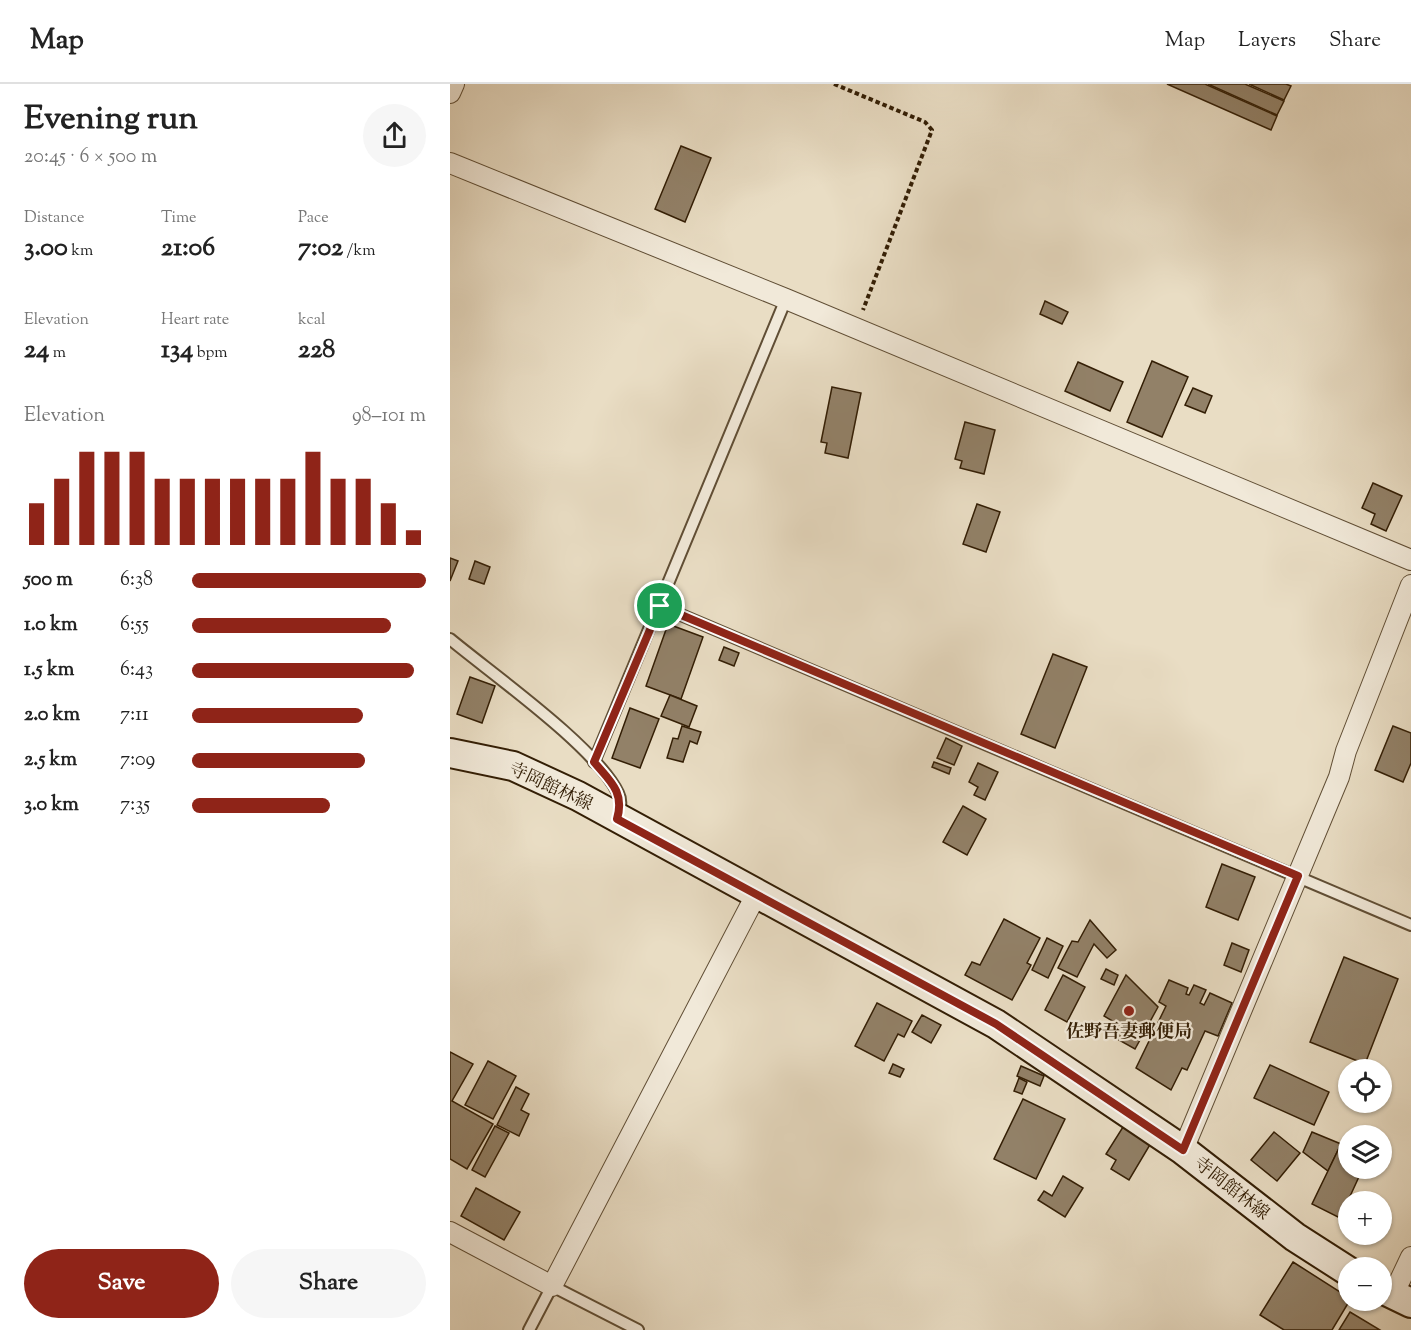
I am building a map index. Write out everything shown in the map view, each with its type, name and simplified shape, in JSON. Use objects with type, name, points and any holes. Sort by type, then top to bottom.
[{"type":"main road","name":"寺岡館林線","points":[[450,753],[513,766],[578,796],[996,1024],[1183,1150],[1295,1237],[1338,1265]]},
{"type":"street","points":[[450,93],[454,84]]},
{"type":"street","points":[[450,163],[786,299],[1411,560]]},
{"type":"street","points":[[1183,1150],[1298,876],[1411,585]]},
{"type":"street","points":[[450,1232],[552,1286],[757,893]]},
{"type":"street","points":[[1395,1296],[1411,1257]]},
{"type":"lane","points":[[594,762],[786,299]]},
{"type":"lane","points":[[660,606],[1411,925]]},
{"type":"lane","points":[[450,639],[578,744],[618,793],[621,804],[617,819]]},
{"type":"lane","points":[[529,1330],[552,1286],[638,1330]]},
{"type":"path","points":[[834,84],[925,122],[932,130],[856,328]]},
{"type":"building","points":[[1167,84],[1205,84],[1277,116],[1271,130]]},
{"type":"building","points":[[1208,84],[1245,84],[1284,101],[1277,115]]},
{"type":"building","points":[[1249,84],[1286,84],[1291,86],[1284,100]]},
{"type":"building","points":[[681,146],[711,158],[685,222],[655,209]]},
{"type":"building","points":[[1045,301],[1068,312],[1062,324],[1040,314]]},
{"type":"building","points":[[1152,361],[1188,377],[1162,437],[1127,422]]},
{"type":"building","points":[[1078,362],[1123,382],[1110,411],[1065,391]]},
{"type":"building","points":[[832,387],[861,393],[848,458],[825,453],[827,443],[821,442]]},
{"type":"building","points":[[1193,388],[1212,396],[1205,413],[1185,405]]},
{"type":"building","points":[[965,422],[995,430],[984,474],[960,468],[962,461],[955,459]]},
{"type":"building","points":[[1373,483],[1402,496],[1386,531],[1371,524],[1375,514],[1362,508]]},
{"type":"building","points":[[977,504],[1000,512],[986,552],[963,544]]},
{"type":"building","points":[[450,558],[458,561],[450,581]]},
{"type":"building","points":[[475,561],[490,567],[484,584],[469,579]]},
{"type":"building","points":[[668,624],[703,637],[681,699],[646,686]]},
{"type":"building","points":[[724,647],[739,653],[734,666],[719,660]]},
{"type":"building","points":[[1053,654],[1087,667],[1055,748],[1021,734]]},
{"type":"building","points":[[470,677],[495,686],[482,723],[457,714]]},
{"type":"building","points":[[670,695],[697,706],[689,727],[661,716]]},
{"type":"building","points":[[630,708],[659,719],[640,768],[612,758]]},
{"type":"building","points":[[682,726],[701,732],[697,744],[690,741],[683,762],[667,758],[673,738],[678,739]]},
{"type":"building","points":[[1393,726],[1411,733],[1411,763],[1403,782],[1375,770]]},
{"type":"building","points":[[946,738],[962,746],[954,765],[937,758]]},
{"type":"building","points":[[934,762],[951,768],[949,774],[932,767]]},
{"type":"building","points":[[978,763],[998,772],[985,800],[974,795],[978,787],[969,782]]},
{"type":"building","points":[[963,806],[986,819],[967,855],[943,842]]},
{"type":"building","points":[[1222,864],[1255,877],[1238,920],[1206,907]]},
{"type":"building","points":[[1004,919],[1040,938],[1027,963],[1031,965],[1012,1000],[965,975],[972,962],[980,965]]},
{"type":"building","points":[[1090,920],[1116,950],[1107,958],[1094,944],[1077,977],[1058,968],[1072,941],[1078,942]]},
{"type":"building","points":[[1047,938],[1063,946],[1048,978],[1032,970]]},
{"type":"building","points":[[1232,943],[1249,950],[1241,972],[1224,965]]},
{"type":"building","points":[[1344,957],[1398,979],[1367,1059],[1352,1059],[1310,1042]]},
{"type":"building","points":[[1106,969],[1118,975],[1114,985],[1101,979]]},
{"type":"building","points":[[1063,975],[1085,987],[1067,1022],[1045,1010]]},
{"type":"building","points":[[1126,975],[1158,1007],[1135,1049],[1110,1035],[1116,1023],[1104,1016]]},
{"type":"building","points":[[1169,980],[1188,988],[1186,994],[1189,995],[1194,985],[1206,990],[1200,1003],[1204,1005],[1210,993],[1232,1003],[1218,1036],[1205,1031],[1187,1070],[1182,1068],[1171,1090],[1136,1068],[1166,1006],[1159,1002]]},
{"type":"building","points":[[877,1003],[912,1021],[904,1037],[898,1034],[884,1061],[855,1046]]},
{"type":"building","points":[[922,1015],[941,1025],[931,1043],[912,1032]]},
{"type":"building","points":[[450,1052],[473,1064],[452,1101],[493,1124],[467,1169],[450,1159]]},
{"type":"building","points":[[488,1061],[516,1076],[493,1119],[465,1105]]},
{"type":"building","points":[[893,1064],[904,1069],[900,1077],[889,1073]]},
{"type":"building","points":[[1270,1065],[1329,1092],[1314,1125],[1254,1098]]},
{"type":"building","points":[[1021,1066],[1044,1076],[1040,1086],[1017,1076]]},
{"type":"building","points":[[1019,1078],[1027,1082],[1022,1094],[1014,1091]]},
{"type":"building","points":[[516,1087],[529,1094],[521,1110],[529,1114],[519,1136],[497,1125]]},
{"type":"building","points":[[1023,1099],[1065,1119],[1036,1179],[994,1159]]},
{"type":"building","points":[[495,1126],[509,1133],[485,1177],[472,1170]]},
{"type":"building","points":[[1123,1127],[1151,1143],[1129,1180],[1111,1169],[1116,1160],[1106,1154]]},
{"type":"building","points":[[1274,1132],[1300,1153],[1277,1181],[1251,1160]]},
{"type":"building","points":[[1312,1132],[1338,1143],[1338,1150],[1328,1171],[1303,1152]]},
{"type":"building","points":[[1338,1150],[1338,1179],[1358,1179],[1352,1191],[1338,1191],[1338,1217],[1312,1204]]},
{"type":"building","points":[[1063,1176],[1083,1188],[1065,1217],[1038,1200],[1044,1191],[1052,1196]]},
{"type":"building","points":[[476,1188],[520,1212],[504,1240],[461,1216]]},
{"type":"building","points":[[1293,1262],[1338,1291],[1338,1311],[1343,1311],[1332,1330],[1284,1330],[1260,1315]]},
{"type":"building","points":[[1350,1312],[1380,1330],[1339,1330]]},
{"type":"place","name":"佐野吾妻郵便局","points":[[1129,1011]]},
{"type":"route","points":[[660,606],[1298,876],[1183,1150],[996,1024],[617,819],[621,804],[618,793],[594,762],[660,606]]}]
